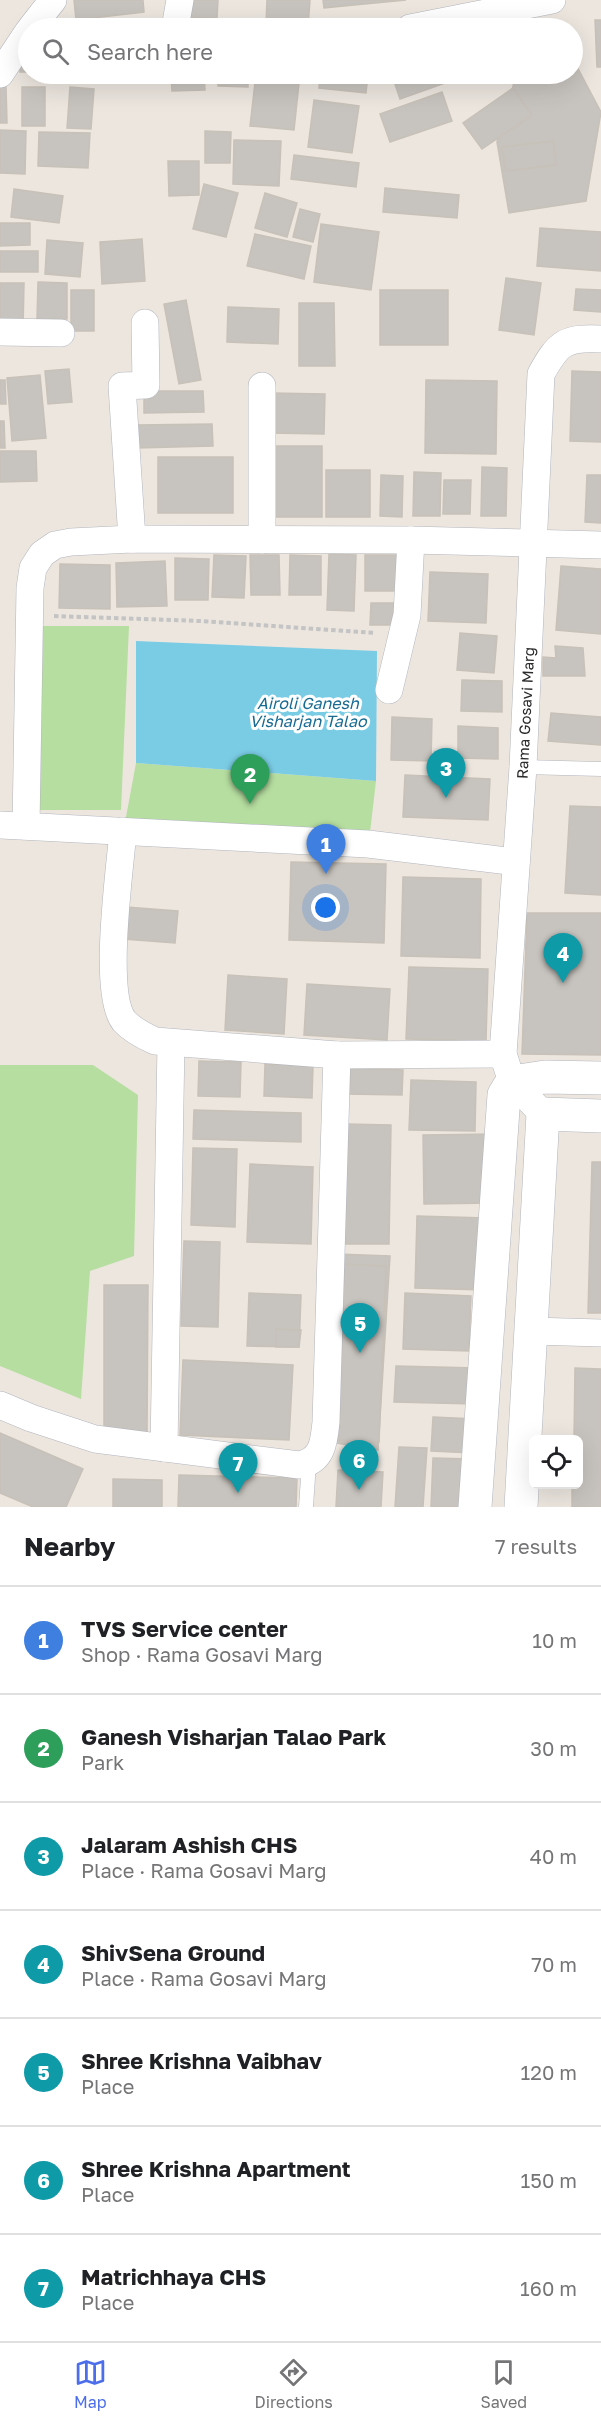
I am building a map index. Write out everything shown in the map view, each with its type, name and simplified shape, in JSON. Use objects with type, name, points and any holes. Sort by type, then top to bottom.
[{"type":"street","points":[[39,18],[53,0]]},
{"type":"street","points":[[177,18],[180,0]]},
{"type":"street","points":[[461,18],[552,0]]},
{"type":"street","points":[[0,74],[18,48]]},
{"type":"street","points":[[132,539],[122,386],[146,385],[145,323]]},
{"type":"street","points":[[0,332],[61,333]]},
{"type":"street","name":"Rama Gosavi Marg","points":[[508,1068],[516,862],[535,544],[541,374],[553,352],[563,342],[582,338],[601,339]]},
{"type":"street","points":[[262,386],[262,540]]},
{"type":"street","points":[[516,862],[368,844],[13,826],[33,568],[42,554],[55,545],[132,539],[411,540],[601,545]]},
{"type":"street","points":[[389,690],[406,615],[411,540]]},
{"type":"street","points":[[123,831],[113,988],[122,1019],[136,1032],[154,1041],[171,1043],[508,1068],[545,1077],[601,1078]]},
{"type":"street","points":[[164,1448],[171,1043]]},
{"type":"street","points":[[0,1405],[95,1439],[299,1465],[309,1463],[319,1455],[326,1422],[337,1055]]},
{"type":"street","points":[[508,1068],[543,1114],[521,1507]]},
{"type":"street","points":[[475,1507],[501,1114],[508,1068]]},
{"type":"street","points":[[543,1114],[601,1116]]},
{"type":"street","points":[[532,1331],[601,1334]]},
{"type":"lane","points":[[523,767],[601,770]]},
{"type":"lane","points":[[306,1507],[309,1463]]},
{"type":"path","points":[[30,616],[200,621],[401,636]]},
{"type":"green space","points":[[41,626],[129,626],[121,810],[39,810]]},
{"type":"green space","points":[[136,763],[376,781],[369,841],[124,828]]},
{"type":"green space","points":[[0,1065],[93,1065],[138,1095],[134,1256],[90,1271],[81,1399],[0,1366]]},
{"type":"water","name":"Airoli Ganesh Visharjan Talao","points":[[136,641],[377,651],[376,781],[136,763]]},
{"type":"building","points":[[74,0],[143,0],[144,12],[76,18]]},
{"type":"building","points":[[181,0],[218,0],[217,18],[180,17]]},
{"type":"building","points":[[267,0],[310,0],[309,18],[266,18]]},
{"type":"building","points":[[323,0],[406,0],[324,8]]},
{"type":"building","points":[[522,10],[524,18],[492,18]]},
{"type":"building","points":[[595,20],[601,20],[601,67],[597,67]]},
{"type":"building","points":[[583,78],[601,112],[586,201],[509,213],[497,142],[514,84],[583,84]]},
{"type":"building","points":[[172,84],[205,84],[205,90],[172,91]]},
{"type":"building","points":[[218,84],[248,84],[248,87],[218,86]]},
{"type":"building","points":[[255,84],[299,84],[294,130],[250,126]]},
{"type":"building","points":[[319,84],[367,84],[366,93],[319,88]]},
{"type":"building","points":[[395,84],[442,84],[400,99]]},
{"type":"building","points":[[0,87],[6,87],[7,123],[0,123]]},
{"type":"building","points":[[22,87],[45,87],[45,126],[22,126]]},
{"type":"building","points":[[70,87],[94,89],[91,129],[67,128]]},
{"type":"building","points":[[513,88],[532,115],[482,149],[463,123]]},
{"type":"building","points":[[442,92],[452,121],[390,142],[380,114]]},
{"type":"building","points":[[314,100],[359,106],[352,153],[308,147]]},
{"type":"building","points":[[0,130],[26,131],[25,174],[0,173]]},
{"type":"building","points":[[205,131],[231,132],[230,163],[205,163]]},
{"type":"building","points":[[39,132],[90,133],[88,168],[38,166]]},
{"type":"building","points":[[234,140],[281,141],[279,186],[233,184]]},
{"type":"building","points":[[553,141],[556,165],[506,171],[502,147]]},
{"type":"building","points":[[294,155],[359,163],[356,187],[291,179]]},
{"type":"building","points":[[168,161],[199,161],[199,195],[169,196]]},
{"type":"building","points":[[204,184],[238,193],[226,237],[193,229]]},
{"type":"building","points":[[385,188],[459,195],[457,218],[383,212]]},
{"type":"building","points":[[14,189],[63,196],[59,223],[11,217]]},
{"type":"building","points":[[265,193],[297,203],[287,237],[255,228]]},
{"type":"building","points":[[300,209],[320,214],[313,242],[293,237]]},
{"type":"building","points":[[0,223],[30,223],[30,245],[0,246]]},
{"type":"building","points":[[321,224],[379,232],[371,290],[314,282]]},
{"type":"building","points":[[540,228],[601,232],[601,271],[537,266]]},
{"type":"building","points":[[255,234],[311,246],[304,279],[247,266]]},
{"type":"building","points":[[142,239],[145,281],[102,284],[100,242]]},
{"type":"building","points":[[47,240],[83,243],[80,277],[45,274]]},
{"type":"building","points":[[0,251],[38,251],[38,272],[0,272]]},
{"type":"building","points":[[506,278],[541,283],[534,335],[499,330]]},
{"type":"building","points":[[38,282],[67,283],[67,319],[37,319]]},
{"type":"building","points":[[0,283],[24,283],[23,329],[0,328]]},
{"type":"building","points":[[576,289],[601,290],[601,312],[574,310]]},
{"type":"building","points":[[71,290],[94,290],[94,331],[71,331]]},
{"type":"building","points":[[380,290],[448,290],[448,345],[380,345]]},
{"type":"building","points":[[186,300],[201,380],[179,384],[164,304]]},
{"type":"building","points":[[299,303],[334,303],[335,366],[299,366]]},
{"type":"building","points":[[228,307],[279,309],[278,344],[227,342]]},
{"type":"building","points":[[69,369],[72,402],[48,404],[45,371]]},
{"type":"building","points":[[572,371],[601,372],[601,442],[570,441]]},
{"type":"building","points":[[40,375],[46,438],[12,441],[7,378]]},
{"type":"building","points":[[0,380],[5,380],[6,404],[0,404]]},
{"type":"building","points":[[426,380],[497,381],[496,454],[425,453]]},
{"type":"building","points":[[144,391],[203,391],[204,412],[144,413]]},
{"type":"building","points":[[271,393],[325,394],[324,434],[270,433]]},
{"type":"building","points":[[0,421],[4,421],[5,448],[0,448]]},
{"type":"building","points":[[212,424],[213,446],[137,448],[136,425]]},
{"type":"building","points":[[266,446],[322,446],[322,517],[266,517]]},
{"type":"building","points":[[0,451],[36,451],[37,481],[0,482]]},
{"type":"building","points":[[158,457],[233,457],[233,513],[158,513]]},
{"type":"building","points":[[482,467],[507,468],[506,516],[481,516]]},
{"type":"building","points":[[326,470],[370,470],[370,517],[326,517]]},
{"type":"building","points":[[414,472],[441,473],[440,516],[413,516]]},
{"type":"building","points":[[381,475],[403,476],[402,517],[380,516]]},
{"type":"building","points":[[587,475],[601,475],[601,523],[585,522]]},
{"type":"building","points":[[444,480],[471,480],[470,514],[443,514]]},
{"type":"building","points":[[329,554],[356,555],[354,611],[327,610]]},
{"type":"building","points":[[214,555],[246,556],[244,598],[212,597]]},
{"type":"building","points":[[250,555],[279,555],[280,595],[251,595]]},
{"type":"building","points":[[290,555],[321,556],[321,595],[289,595]]},
{"type":"building","points":[[365,555],[401,555],[401,591],[365,591]]},
{"type":"building","points":[[175,558],[209,559],[208,600],[175,600]]},
{"type":"building","points":[[165,561],[167,606],[117,607],[116,563]]},
{"type":"building","points":[[60,564],[110,565],[110,609],[59,608]]},
{"type":"building","points":[[561,566],[601,569],[601,634],[556,630]]},
{"type":"building","points":[[430,572],[488,574],[486,623],[428,621]]},
{"type":"building","points":[[371,603],[397,603],[396,625],[370,625]]},
{"type":"building","points":[[460,633],[497,636],[494,673],[457,670]]},
{"type":"building","points":[[555,646],[583,648],[585,676],[543,676],[543,657],[556,658]]},
{"type":"building","points":[[462,680],[502,681],[502,712],[461,711]]},
{"type":"building","points":[[551,713],[601,717],[601,745],[548,741]]},
{"type":"building","points":[[392,717],[432,719],[431,761],[391,760]]},
{"type":"building","points":[[458,726],[498,728],[498,759],[458,758]]},
{"type":"building","points":[[405,775],[490,779],[488,820],[403,817]]},
{"type":"building","points":[[570,806],[601,807],[601,895],[565,893]]},
{"type":"building","points":[[291,862],[386,864],[384,943],[289,940]]},
{"type":"building","points":[[403,877],[481,879],[480,958],[401,956]]},
{"type":"building","points":[[126,907],[178,911],[175,943],[124,939]]},
{"type":"building","points":[[527,913],[601,913],[601,1055],[522,1054]]},
{"type":"building","points":[[409,967],[488,969],[486,1041],[406,1039]]},
{"type":"building","points":[[228,975],[287,979],[284,1034],[225,1030]]},
{"type":"building","points":[[307,984],[390,989],[387,1040],[304,1035]]},
{"type":"building","points":[[199,1061],[241,1062],[240,1097],[198,1096]]},
{"type":"building","points":[[265,1064],[313,1066],[312,1098],[264,1096]]},
{"type":"building","points":[[346,1068],[403,1070],[402,1095],[345,1094]]},
{"type":"building","points":[[411,1080],[476,1082],[475,1131],[409,1130]]},
{"type":"building","points":[[194,1110],[301,1113],[301,1142],[193,1139]]},
{"type":"building","points":[[345,1124],[391,1125],[389,1244],[343,1244]]},
{"type":"building","points":[[494,1134],[495,1203],[424,1204],[423,1135]]},
{"type":"building","points":[[193,1148],[237,1149],[235,1227],[191,1225]]},
{"type":"building","points":[[592,1162],[601,1162],[601,1313],[588,1313]]},
{"type":"building","points":[[250,1164],[313,1167],[311,1244],[247,1242]]},
{"type":"building","points":[[417,1216],[486,1218],[484,1290],[415,1288]]},
{"type":"building","points":[[184,1241],[220,1242],[218,1327],[181,1326]]},
{"type":"building","points":[[336,1254],[390,1256],[378,1450],[331,1442]]},
{"type":"building","points":[[342,1264],[386,1266],[379,1442],[335,1440]]},
{"type":"building","points":[[104,1285],[148,1285],[147,1437],[104,1437]]},
{"type":"building","points":[[249,1293],[301,1295],[299,1347],[247,1346]]},
{"type":"building","points":[[405,1293],[471,1296],[469,1351],[403,1349]]},
{"type":"building","points":[[276,1329],[301,1330],[299,1347],[276,1347]]},
{"type":"building","points":[[183,1360],[293,1365],[289,1440],[180,1435]]},
{"type":"building","points":[[396,1366],[476,1368],[475,1404],[394,1402]]},
{"type":"building","points":[[575,1368],[601,1369],[601,1507],[572,1507],[572,1489],[583,1489],[583,1435],[574,1435]]},
{"type":"building","points":[[433,1417],[475,1419],[473,1453],[431,1451]]},
{"type":"building","points":[[0,1433],[83,1469],[66,1507],[33,1507],[0,1493]]},
{"type":"building","points":[[399,1447],[427,1448],[423,1507],[395,1507]]},
{"type":"building","points":[[433,1458],[472,1459],[471,1507],[431,1507]]},
{"type":"building","points":[[338,1470],[383,1472],[381,1507],[336,1507]]},
{"type":"building","points":[[179,1475],[297,1478],[296,1507],[178,1507]]},
{"type":"building","points":[[113,1479],[162,1480],[162,1507],[113,1507]]},
{"type":"place","name":"Jalaram Ashish CHS","points":[[446,798]]},
{"type":"place","name":"Ganesh Visharjan Talao Park","points":[[250,804]]},
{"type":"place","name":"TVS Service center","points":[[326,874]]},
{"type":"place","name":"ShivSena Ground","points":[[563,983]]},
{"type":"place","name":"Shree Krishna Vaibhav","points":[[360,1353]]},
{"type":"place","name":"Shree Krishna Apartment","points":[[359,1490]]},
{"type":"place","name":"Matrichhaya CHS","points":[[238,1493]]}]
